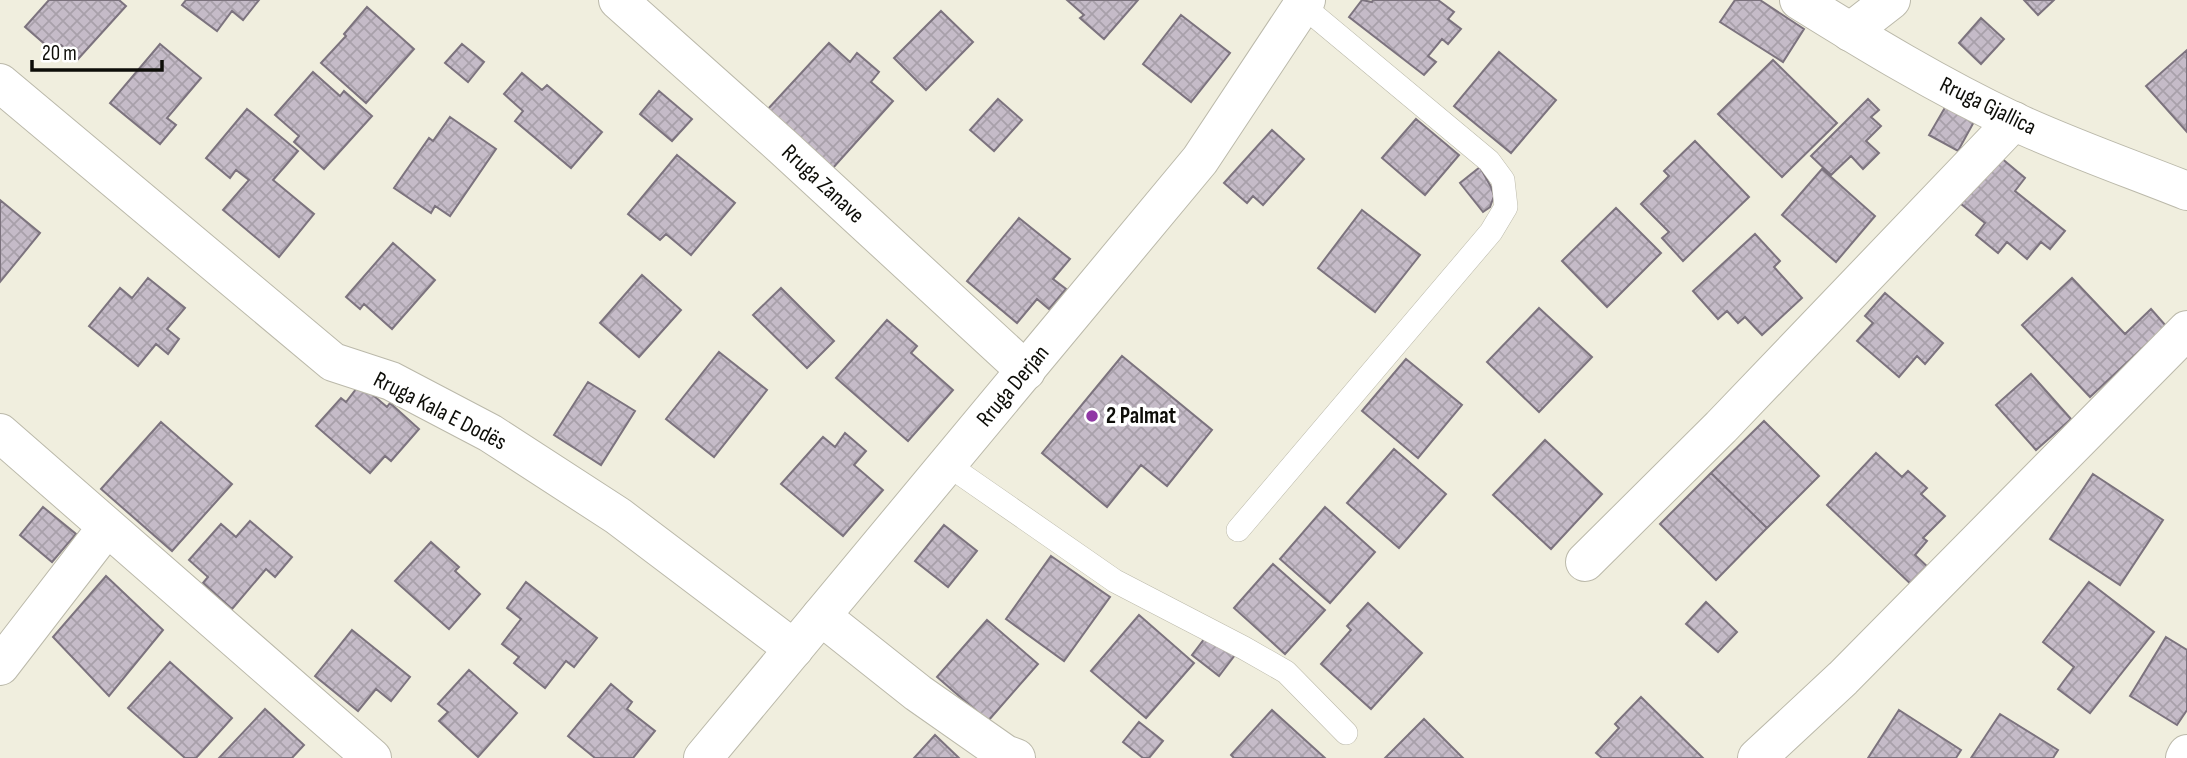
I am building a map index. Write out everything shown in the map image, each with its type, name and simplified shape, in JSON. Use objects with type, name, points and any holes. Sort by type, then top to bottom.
[{"type":"street","name":"Rruga Zanave","points":[[618,0],[783,147],[1026,371]]},
{"type":"street","name":"Rruga Gjallica","points":[[1799,0],[1850,32],[2014,121],[2187,191]]},
{"type":"street","points":[[1850,32],[1891,0]]},
{"type":"street","name":"Rruga Derjan","points":[[703,758],[1200,160],[1305,3]]},
{"type":"street","name":"Rruga Kala E Dodës","points":[[0,83],[333,362],[391,380],[490,433],[618,516],[794,649]]},
{"type":"street","points":[[1585,562],[1720,427],[2014,121]]},
{"type":"street","points":[[1757,758],[1843,678],[2187,330]]},
{"type":"street","points":[[0,433],[372,758]]},
{"type":"street","points":[[0,666],[107,527]]},
{"type":"street","points":[[821,615],[918,693],[1005,754],[1016,758]]},
{"type":"lane","points":[[1238,530],[1491,232],[1506,206],[1503,180],[1489,161],[1305,3]]},
{"type":"lane","points":[[948,465],[1115,580],[1286,672],[1346,733]]},
{"type":"building","points":[[49,0],[119,0],[126,6],[78,59],[61,45],[55,53],[25,27]]},
{"type":"building","points":[[186,0],[259,0],[243,20],[232,11],[217,31],[182,5]]},
{"type":"building","points":[[1067,0],[1138,0],[1104,39],[1080,18],[1084,15]]},
{"type":"building","points":[[1362,0],[1438,0],[1454,12],[1448,19],[1461,29],[1448,44],[1442,39],[1428,56],[1436,62],[1424,75],[1349,17]]},
{"type":"building","points":[[1735,0],[1760,0],[1804,29],[1783,62],[1720,22]]},
{"type":"building","points":[[2024,0],[2054,0],[2038,15]]},
{"type":"building","points":[[367,7],[414,49],[366,103],[321,63],[346,36],[344,34]]},
{"type":"building","points":[[941,11],[973,42],[926,90],[894,58]]},
{"type":"building","points":[[1181,15],[1230,53],[1191,102],[1143,64]]},
{"type":"building","points":[[1981,18],[2004,39],[1981,64],[1959,43]]},
{"type":"building","points":[[829,43],[850,62],[857,53],[879,72],[871,82],[893,101],[832,169],[767,110]]},
{"type":"building","points":[[160,44],[201,78],[167,118],[176,125],[160,144],[110,103]]},
{"type":"building","points":[[462,44],[484,62],[468,82],[445,63]]},
{"type":"building","points":[[2187,50],[2187,132],[2146,86]]},
{"type":"building","points":[[1499,52],[1556,100],[1511,153],[1454,106]]},
{"type":"building","points":[[1773,60],[1837,123],[1782,177],[1718,114]]},
{"type":"building","points":[[313,72],[340,96],[344,91],[372,116],[324,169],[294,142],[299,136],[275,115]]},
{"type":"building","points":[[522,73],[542,90],[547,85],[602,132],[571,168],[515,121],[523,111],[504,94]]},
{"type":"building","points":[[659,91],[692,119],[672,141],[640,114]]},
{"type":"building","points":[[998,99],[1022,120],[994,151],[970,130]]},
{"type":"building","points":[[1868,99],[1879,110],[1871,117],[1881,126],[1866,141],[1879,153],[1863,169],[1851,156],[1831,175],[1811,156]]},
{"type":"building","points":[[1947,104],[1975,120],[1958,151],[1929,135]]},
{"type":"building","points":[[247,109],[298,151],[273,180],[314,214],[279,257],[223,210],[249,180],[236,170],[230,178],[206,158]]},
{"type":"building","points":[[450,117],[496,149],[450,216],[435,206],[431,213],[394,188],[429,138],[433,141]]},
{"type":"building","points":[[1416,119],[1459,155],[1425,195],[1382,158]]},
{"type":"building","points":[[1272,130],[1304,159],[1263,205],[1253,196],[1247,203],[1224,183]]},
{"type":"building","points":[[1695,141],[1749,197],[1683,261],[1662,238],[1669,232],[1641,204],[1669,176],[1664,171]]},
{"type":"building","points":[[1994,152],[2025,178],[2015,191],[2065,231],[2050,249],[2041,242],[2027,259],[2007,242],[1998,253],[1976,235],[1985,223],[1956,200]]},
{"type":"building","points":[[677,155],[735,203],[691,255],[666,234],[660,240],[628,214]]},
{"type":"building","points":[[1480,167],[1494,196],[1490,207],[1483,212],[1460,183]]},
{"type":"building","points":[[1822,169],[1875,216],[1836,262],[1782,215]]},
{"type":"building","points":[[0,200],[40,233],[0,282]]},
{"type":"building","points":[[1616,208],[1661,253],[1607,307],[1562,261]]},
{"type":"building","points":[[1362,210],[1420,255],[1375,312],[1318,268]]},
{"type":"building","points":[[1019,218],[1070,259],[1053,279],[1066,289],[1049,309],[1037,299],[1017,323],[967,281]]},
{"type":"building","points":[[1755,234],[1780,261],[1774,267],[1802,298],[1762,335],[1745,317],[1738,323],[1727,311],[1718,319],[1693,291]]},
{"type":"building","points":[[393,243],[435,280],[392,329],[364,304],[360,309],[346,297]]},
{"type":"building","points":[[642,275],[681,310],[639,357],[600,323]]},
{"type":"building","points":[[148,278],[185,308],[167,329],[179,339],[168,354],[156,344],[138,366],[89,326],[120,288],[132,298]]},
{"type":"building","points":[[2072,278],[2125,334],[2151,309],[2166,326],[2090,397],[2022,325]]},
{"type":"building","points":[[781,288],[834,341],[807,368],[753,315]]},
{"type":"building","points":[[1885,293],[1943,343],[1925,364],[1917,356],[1899,377],[1857,341],[1873,323],[1865,316]]},
{"type":"building","points":[[1539,308],[1592,357],[1539,412],[1487,362]]},
{"type":"building","points":[[887,320],[917,346],[911,353],[953,390],[908,441],[836,378]]},
{"type":"building","points":[[719,352],[767,390],[714,457],[666,419]]},
{"type":"building","points":[[1122,356],[1212,430],[1167,486],[1141,465],[1107,507],[1042,453]]},
{"type":"building","points":[[1406,359],[1462,405],[1418,458],[1362,411]]},
{"type":"building","points":[[2031,374],[2071,419],[2036,450],[1996,405]]},
{"type":"building","points":[[588,382],[635,411],[601,465],[554,435]]},
{"type":"building","points":[[360,384],[387,407],[390,403],[419,429],[391,461],[385,456],[370,473],[316,426],[341,398],[346,402]]},
{"type":"building","points":[[1764,421],[1819,476],[1767,528],[1711,473]]},
{"type":"building","points":[[161,422],[232,484],[172,551],[101,489]]},
{"type":"building","points":[[845,433],[866,451],[854,465],[883,490],[843,536],[781,484],[823,437],[835,447]]},
{"type":"building","points":[[1545,440],[1602,494],[1551,549],[1493,495]]},
{"type":"building","points":[[1394,449],[1446,494],[1399,548],[1347,503]]},
{"type":"building","points":[[1876,453],[1902,477],[1908,471],[1927,488],[1921,494],[1945,516],[1923,538],[1927,541],[1915,555],[1930,569],[1914,587],[1827,505]]},
{"type":"building","points":[[1711,473],[1767,528],[1716,580],[1660,524]]},
{"type":"building","points":[[2093,474],[2163,520],[2120,585],[2050,539]]},
{"type":"building","points":[[43,507],[76,534],[52,562],[20,535]]},
{"type":"building","points":[[1325,507],[1375,552],[1330,603],[1280,559]]},
{"type":"building","points":[[250,521],[292,557],[275,577],[266,569],[232,609],[203,583],[208,577],[189,560],[221,524],[236,537]]},
{"type":"building","points":[[944,525],[977,551],[948,587],[915,561]]},
{"type":"building","points":[[431,542],[459,567],[455,571],[480,594],[449,629],[395,581]]},
{"type":"building","points":[[1051,556],[1110,597],[1064,661],[1006,619]]},
{"type":"building","points":[[1273,564],[1325,610],[1285,654],[1234,608]]},
{"type":"building","points":[[106,576],[163,630],[109,696],[53,637]]},
{"type":"building","points":[[526,582],[597,638],[574,667],[566,661],[545,688],[514,663],[519,657],[502,644],[521,619],[507,608]]},
{"type":"building","points":[[2089,582],[2154,632],[2090,713],[2058,689],[2074,667],[2043,642]]},
{"type":"building","points":[[1706,602],[1737,632],[1718,652],[1686,624]]},
{"type":"building","points":[[1368,603],[1422,653],[1371,709],[1321,664],[1351,630],[1347,626]]},
{"type":"building","points":[[1139,615],[1194,663],[1146,718],[1091,671]]},
{"type":"building","points":[[987,620],[1038,664],[988,721],[937,677]]},
{"type":"building","points":[[352,630],[410,677],[391,701],[376,689],[358,711],[315,676]]},
{"type":"building","points":[[1208,634],[1235,655],[1219,676],[1192,655]]},
{"type":"building","points":[[2166,637],[2187,650],[2187,710],[2177,725],[2130,696]]},
{"type":"building","points":[[170,662],[232,718],[196,758],[185,758],[128,708]]},
{"type":"building","points":[[469,670],[517,713],[478,757],[439,721],[448,712],[438,704]]},
{"type":"building","points":[[611,684],[632,702],[627,709],[655,731],[633,758],[595,758],[568,736]]},
{"type":"building","points":[[1641,697],[1703,758],[1602,758],[1596,753],[1619,728],[1615,724]]},
{"type":"building","points":[[265,709],[304,745],[292,758],[219,758]]},
{"type":"building","points":[[1272,710],[1325,758],[1234,758],[1231,755]]},
{"type":"building","points":[[1899,710],[1961,750],[1956,758],[1868,758]]},
{"type":"building","points":[[2000,714],[2058,750],[2053,758],[1971,758]]},
{"type":"building","points":[[1424,719],[1463,758],[1385,758]]},
{"type":"building","points":[[1139,722],[1163,741],[1149,758],[1143,758],[1123,742]]},
{"type":"building","points":[[935,735],[959,758],[914,758]]},
{"type":"place","name":"2 Palmat","points":[[1092,416]]}]
